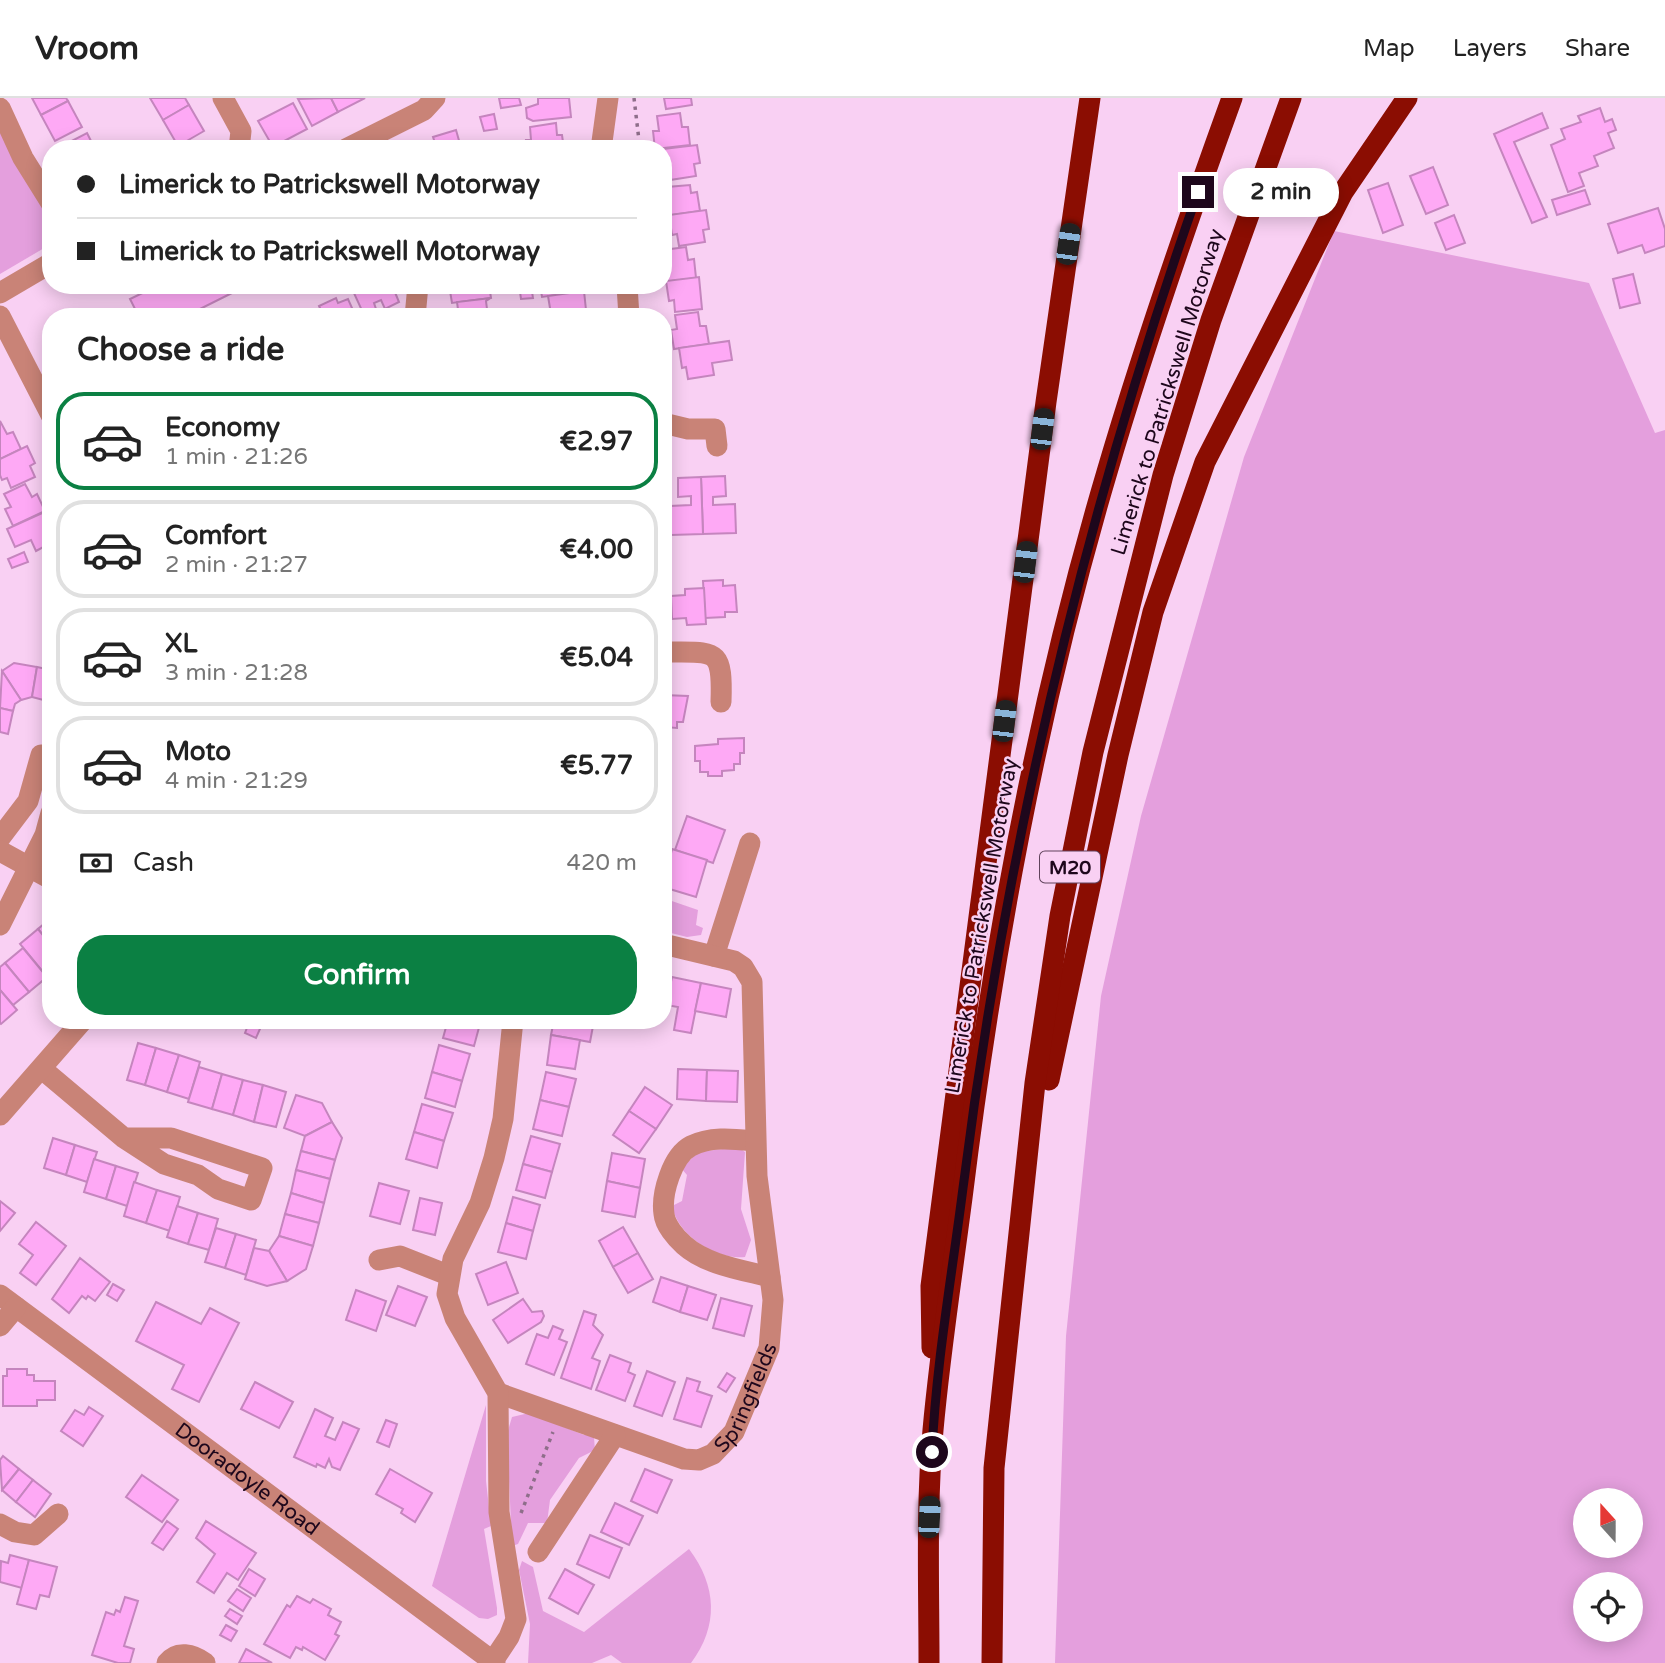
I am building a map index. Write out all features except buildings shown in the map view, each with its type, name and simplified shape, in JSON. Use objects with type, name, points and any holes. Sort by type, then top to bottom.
[{"type":"highway","name":"M20","points":[[933,1431],[932,1286],[1046,402],[1090,98]]},
{"type":"highway","name":"Limerick to Patrickswell Motorway","points":[[929,1663],[929,1517],[933,1431],[984,1038],[1036,756],[1106,476],[1163,291],[1232,98]]},
{"type":"highway","name":"Limerick to Patrickswell Motorway","points":[[992,1663],[994,1468],[1035,1083],[1060,916],[1093,752],[1163,475],[1211,320],[1291,98]]},
{"type":"highway","name":"M20","points":[[1003,1376],[1049,1081],[1118,755],[1153,612],[1205,462],[1343,192],[1407,98]]},
{"type":"street","points":[[223,98],[241,131],[240,140]]},
{"type":"street","points":[[388,139],[435,98]]},
{"type":"street","points":[[602,140],[608,98]]},
{"type":"street","points":[[0,108],[23,158],[42,189]]},
{"type":"street","points":[[0,293],[42,268]]},
{"type":"street","points":[[0,316],[42,398]]},
{"type":"street","points":[[672,425],[688,429],[715,429],[717,446]]},
{"type":"street","points":[[672,652],[709,653],[716,658],[721,664],[722,702]]},
{"type":"street","points":[[0,838],[29,801],[42,755]]},
{"type":"street","points":[[0,925],[42,840]]},
{"type":"street","points":[[714,956],[750,843]]},
{"type":"street","points":[[0,851],[42,874]]},
{"type":"street","name":"Springfields","points":[[498,1393],[691,1460],[713,1454],[734,1432],[769,1348],[773,1300],[755,1141],[752,982],[743,967],[714,956],[672,946]]},
{"type":"street","points":[[0,1115],[75,1029]]},
{"type":"street","points":[[494,1662],[516,1619],[503,1545],[496,1466],[498,1393],[455,1318],[447,1294],[448,1275],[480,1203],[494,1158],[503,1119],[512,1029]]},
{"type":"street","points":[[42,1069],[124,1138],[164,1164],[198,1175],[218,1189],[251,1200],[262,1168],[171,1139],[124,1138]]},
{"type":"street","points":[[755,1141],[711,1139],[687,1149],[676,1161],[663,1213],[682,1244],[696,1255],[770,1277]]},
{"type":"street","points":[[379,1260],[400,1256],[448,1275]]},
{"type":"street","points":[[0,1326],[8,1301]]},
{"type":"street","name":"Dooradoyle Road","points":[[8,1301],[494,1662]]},
{"type":"street","points":[[538,1552],[615,1435]]},
{"type":"street","points":[[0,1524],[15,1532],[34,1535],[58,1514]]},
{"type":"street","points":[[167,1663],[171,1658],[186,1654],[205,1663]]},
{"type":"path","points":[[634,98],[639,140]]},
{"type":"path","points":[[503,1545],[516,1525],[560,1415]]},
{"type":"shaded area","points":[[0,127],[42,203],[42,249],[0,274]]},
{"type":"shaded area","points":[[1334,231],[1589,283],[1655,433],[1665,430],[1665,1663],[1055,1663],[1066,1336],[1101,996],[1141,816],[1244,457]]},
{"type":"shaded area","points":[[672,901],[698,910],[696,925],[703,928],[701,935],[687,937],[672,933]]},
{"type":"shaded area","points":[[738,1147],[745,1152],[741,1209],[751,1240],[745,1257],[722,1255],[700,1244],[682,1227],[672,1206],[682,1201],[687,1175],[681,1168],[699,1152]]},
{"type":"shaded area","points":[[486,1405],[486,1481],[491,1526],[484,1529],[497,1608],[497,1615],[488,1619],[479,1618],[432,1586]]},
{"type":"shaded area","points":[[529,1413],[584,1435],[589,1434],[594,1438],[595,1450],[579,1458],[550,1500],[547,1523],[528,1523],[518,1544],[512,1546],[507,1434],[512,1417]]},
{"type":"shaded area","points":[[689,1549],[705,1577],[711,1606],[706,1635],[691,1663],[622,1663],[611,1655],[592,1663],[528,1663],[530,1624],[519,1570],[522,1561],[533,1567],[543,1611],[584,1632]]},
{"type":"route","points":[[932,1452],[969,1135],[1016,851],[1058,661],[1106,476],[1163,291],[1198,192]]}]
